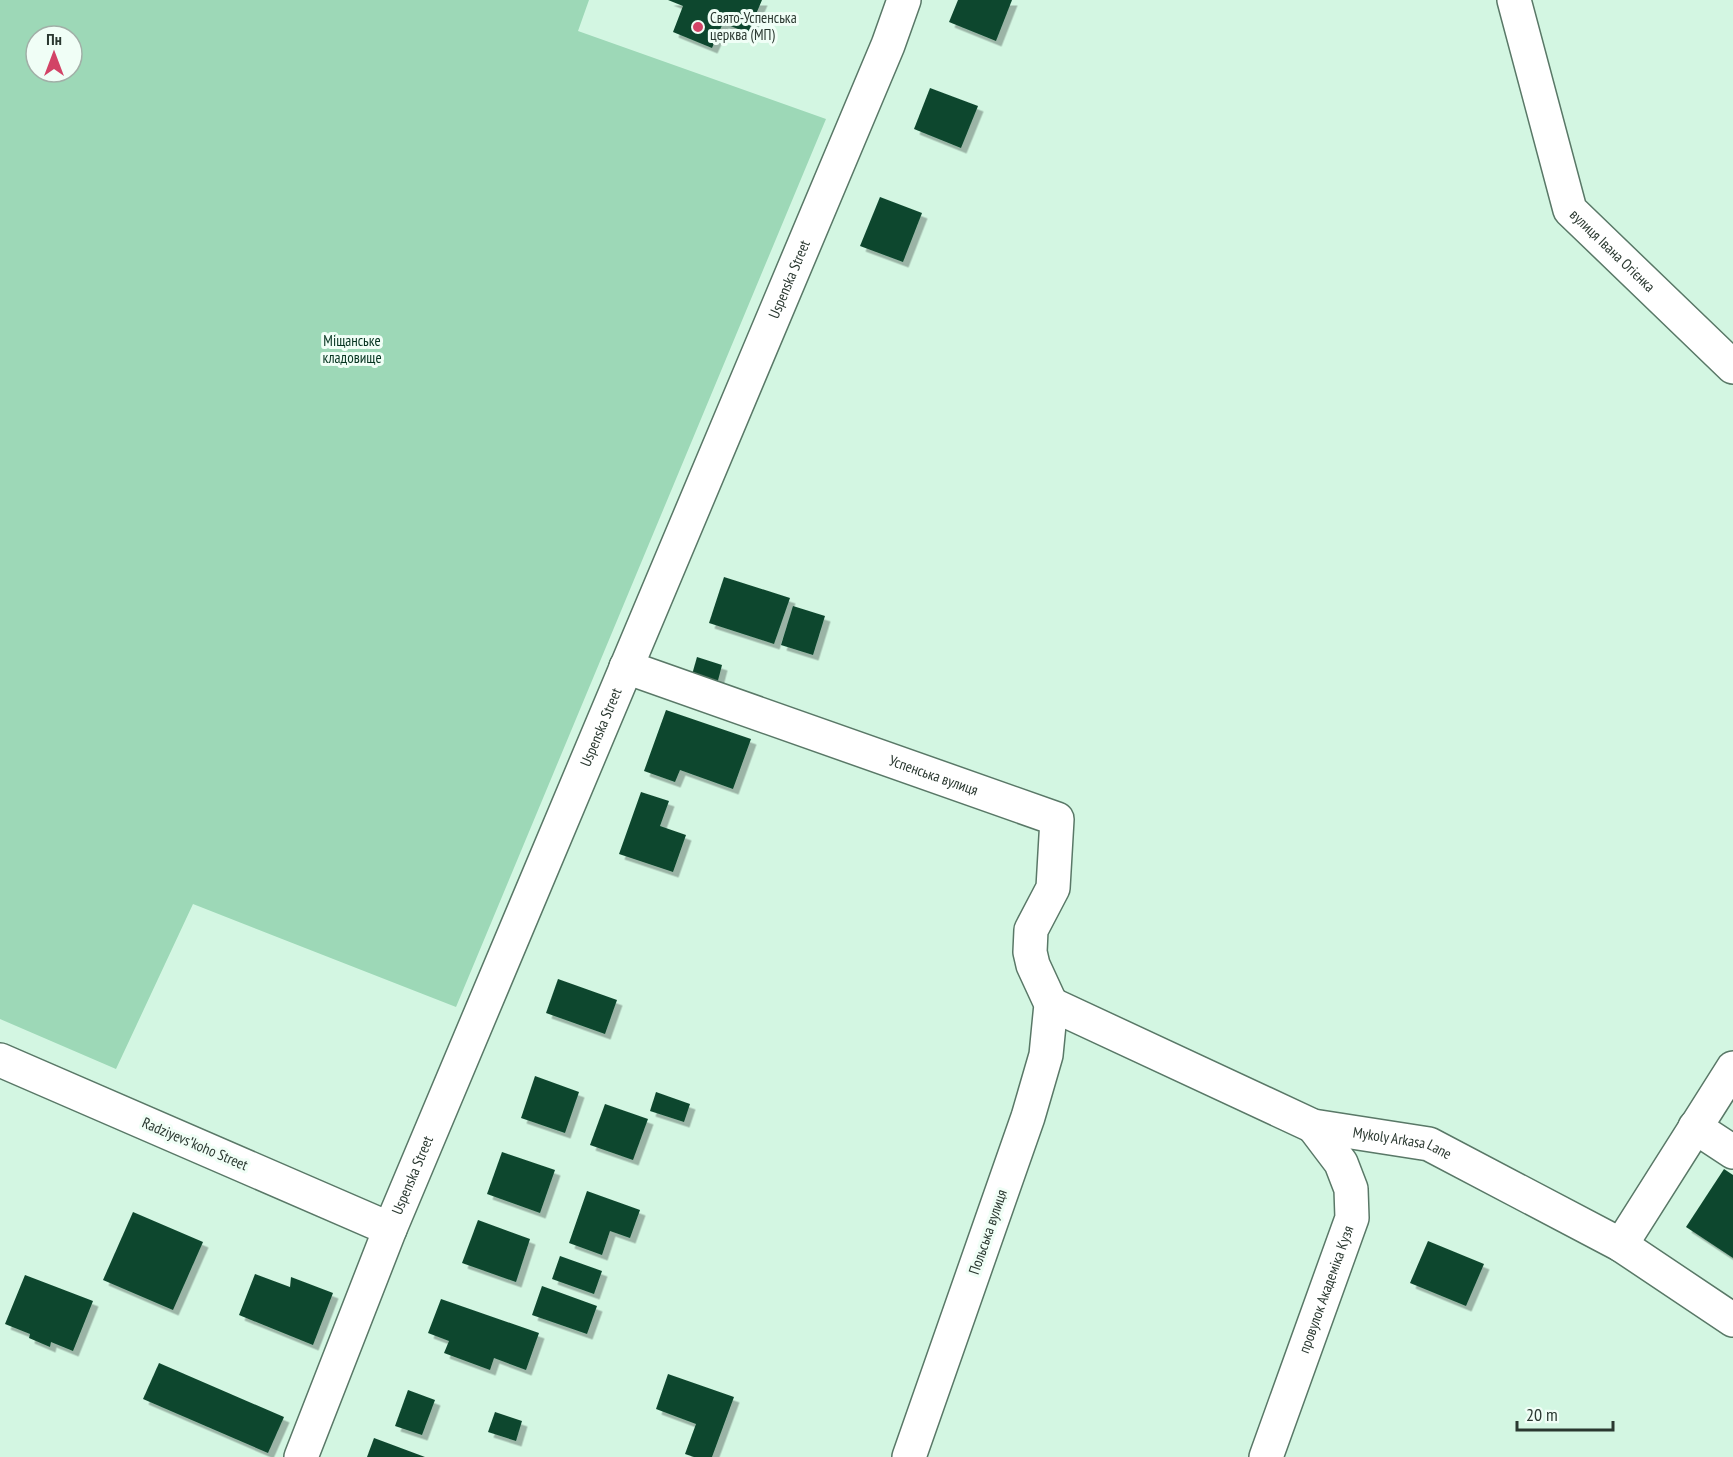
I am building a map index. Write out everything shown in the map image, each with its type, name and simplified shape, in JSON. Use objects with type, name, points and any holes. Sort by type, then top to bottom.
[{"type":"street","name":"Uspenska Street","points":[[301,1457],[390,1229],[888,45],[904,0]]},
{"type":"street","name":"вулиця Івана Огієнка","points":[[1514,0],[1570,210],[1733,367]]},
{"type":"street","name":"Успенська вулиця","points":[[626,667],[1057,819],[1053,888],[1031,930],[1030,952],[1033,966],[1051,1004]]},
{"type":"street","name":"Mykoly Arkasa Lane","points":[[1051,1004],[1313,1126],[1429,1144],[1621,1245],[1733,1320]]},
{"type":"street","name":"Польська вулиця","points":[[909,1457],[1028,1117],[1046,1054],[1051,1004]]},
{"type":"street","name":"Radziyevsʹkoho Street","points":[[0,1060],[390,1229]]},
{"type":"street","points":[[1621,1245],[1733,1068]]},
{"type":"street","name":"провулок Академіка Кузя","points":[[1266,1457],[1352,1218],[1351,1190],[1341,1163],[1313,1126]]},
{"type":"street","points":[[1695,1127],[1733,1152]]},
{"type":"green space","name":"Міщанське кладовище","points":[[0,0],[589,0],[578,31],[826,119],[456,1007],[193,904],[116,1069],[0,1019]]},
{"type":"building","name":"Свято-Успенська церква (МП)","points":[[668,0],[762,0],[748,33],[723,23],[712,48],[673,32],[683,6]]},
{"type":"building","points":[[958,0],[1012,0],[996,41],[949,22]]},
{"type":"building","points":[[930,88],[978,106],[961,148],[914,129]]},
{"type":"building","points":[[880,197],[922,213],[903,262],[860,246]]},
{"type":"building","points":[[724,577],[790,598],[774,644],[709,623]]},
{"type":"building","points":[[793,606],[825,616],[813,655],[781,645]]},
{"type":"building","points":[[697,657],[722,665],[715,692],[689,685]]},
{"type":"building","points":[[666,710],[751,739],[733,789],[680,770],[675,782],[644,771]]},
{"type":"building","points":[[641,792],[669,801],[660,826],[686,835],[673,872],[619,854]]},
{"type":"building","points":[[558,979],[617,1000],[605,1034],[546,1013]]},
{"type":"building","points":[[535,1076],[579,1092],[565,1133],[521,1118]]},
{"type":"building","points":[[656,1092],[690,1104],[684,1122],[650,1111]]},
{"type":"building","points":[[605,1104],[648,1119],[633,1160],[590,1145]]},
{"type":"building","points":[[502,1152],[555,1170],[540,1213],[487,1194]]},
{"type":"building","points":[[1724,1169],[1733,1175],[1733,1258],[1686,1227]]},
{"type":"building","points":[[587,1191],[640,1210],[630,1238],[610,1231],[602,1255],[569,1243]]},
{"type":"building","points":[[133,1212],[203,1242],[173,1310],[103,1280]]},
{"type":"building","points":[[478,1220],[530,1239],[516,1282],[462,1263]]},
{"type":"building","points":[[1428,1241],[1484,1264],[1466,1306],[1410,1283]]},
{"type":"building","points":[[560,1256],[602,1271],[594,1294],[552,1279]]},
{"type":"building","points":[[255,1274],[290,1287],[291,1277],[333,1293],[313,1345],[239,1315]]},
{"type":"building","points":[[25,1275],[93,1301],[73,1351],[51,1342],[50,1347],[29,1338],[30,1334],[5,1324]]},
{"type":"building","points":[[542,1286],[597,1306],[587,1334],[532,1315]]},
{"type":"building","points":[[441,1299],[539,1333],[526,1370],[494,1358],[490,1370],[444,1353],[449,1341],[428,1333]]},
{"type":"building","points":[[159,1363],[284,1417],[268,1453],[143,1399]]},
{"type":"building","points":[[668,1374],[734,1397],[712,1457],[694,1457],[685,1454],[696,1424],[656,1409]]},
{"type":"building","points":[[408,1390],[435,1400],[422,1435],[395,1426]]},
{"type":"building","points":[[495,1412],[522,1421],[516,1441],[488,1432]]},
{"type":"building","points":[[374,1438],[425,1457],[367,1457]]},
{"type":"place","name":"Свято-Успенська церква (МП)","points":[[698,27]]}]
